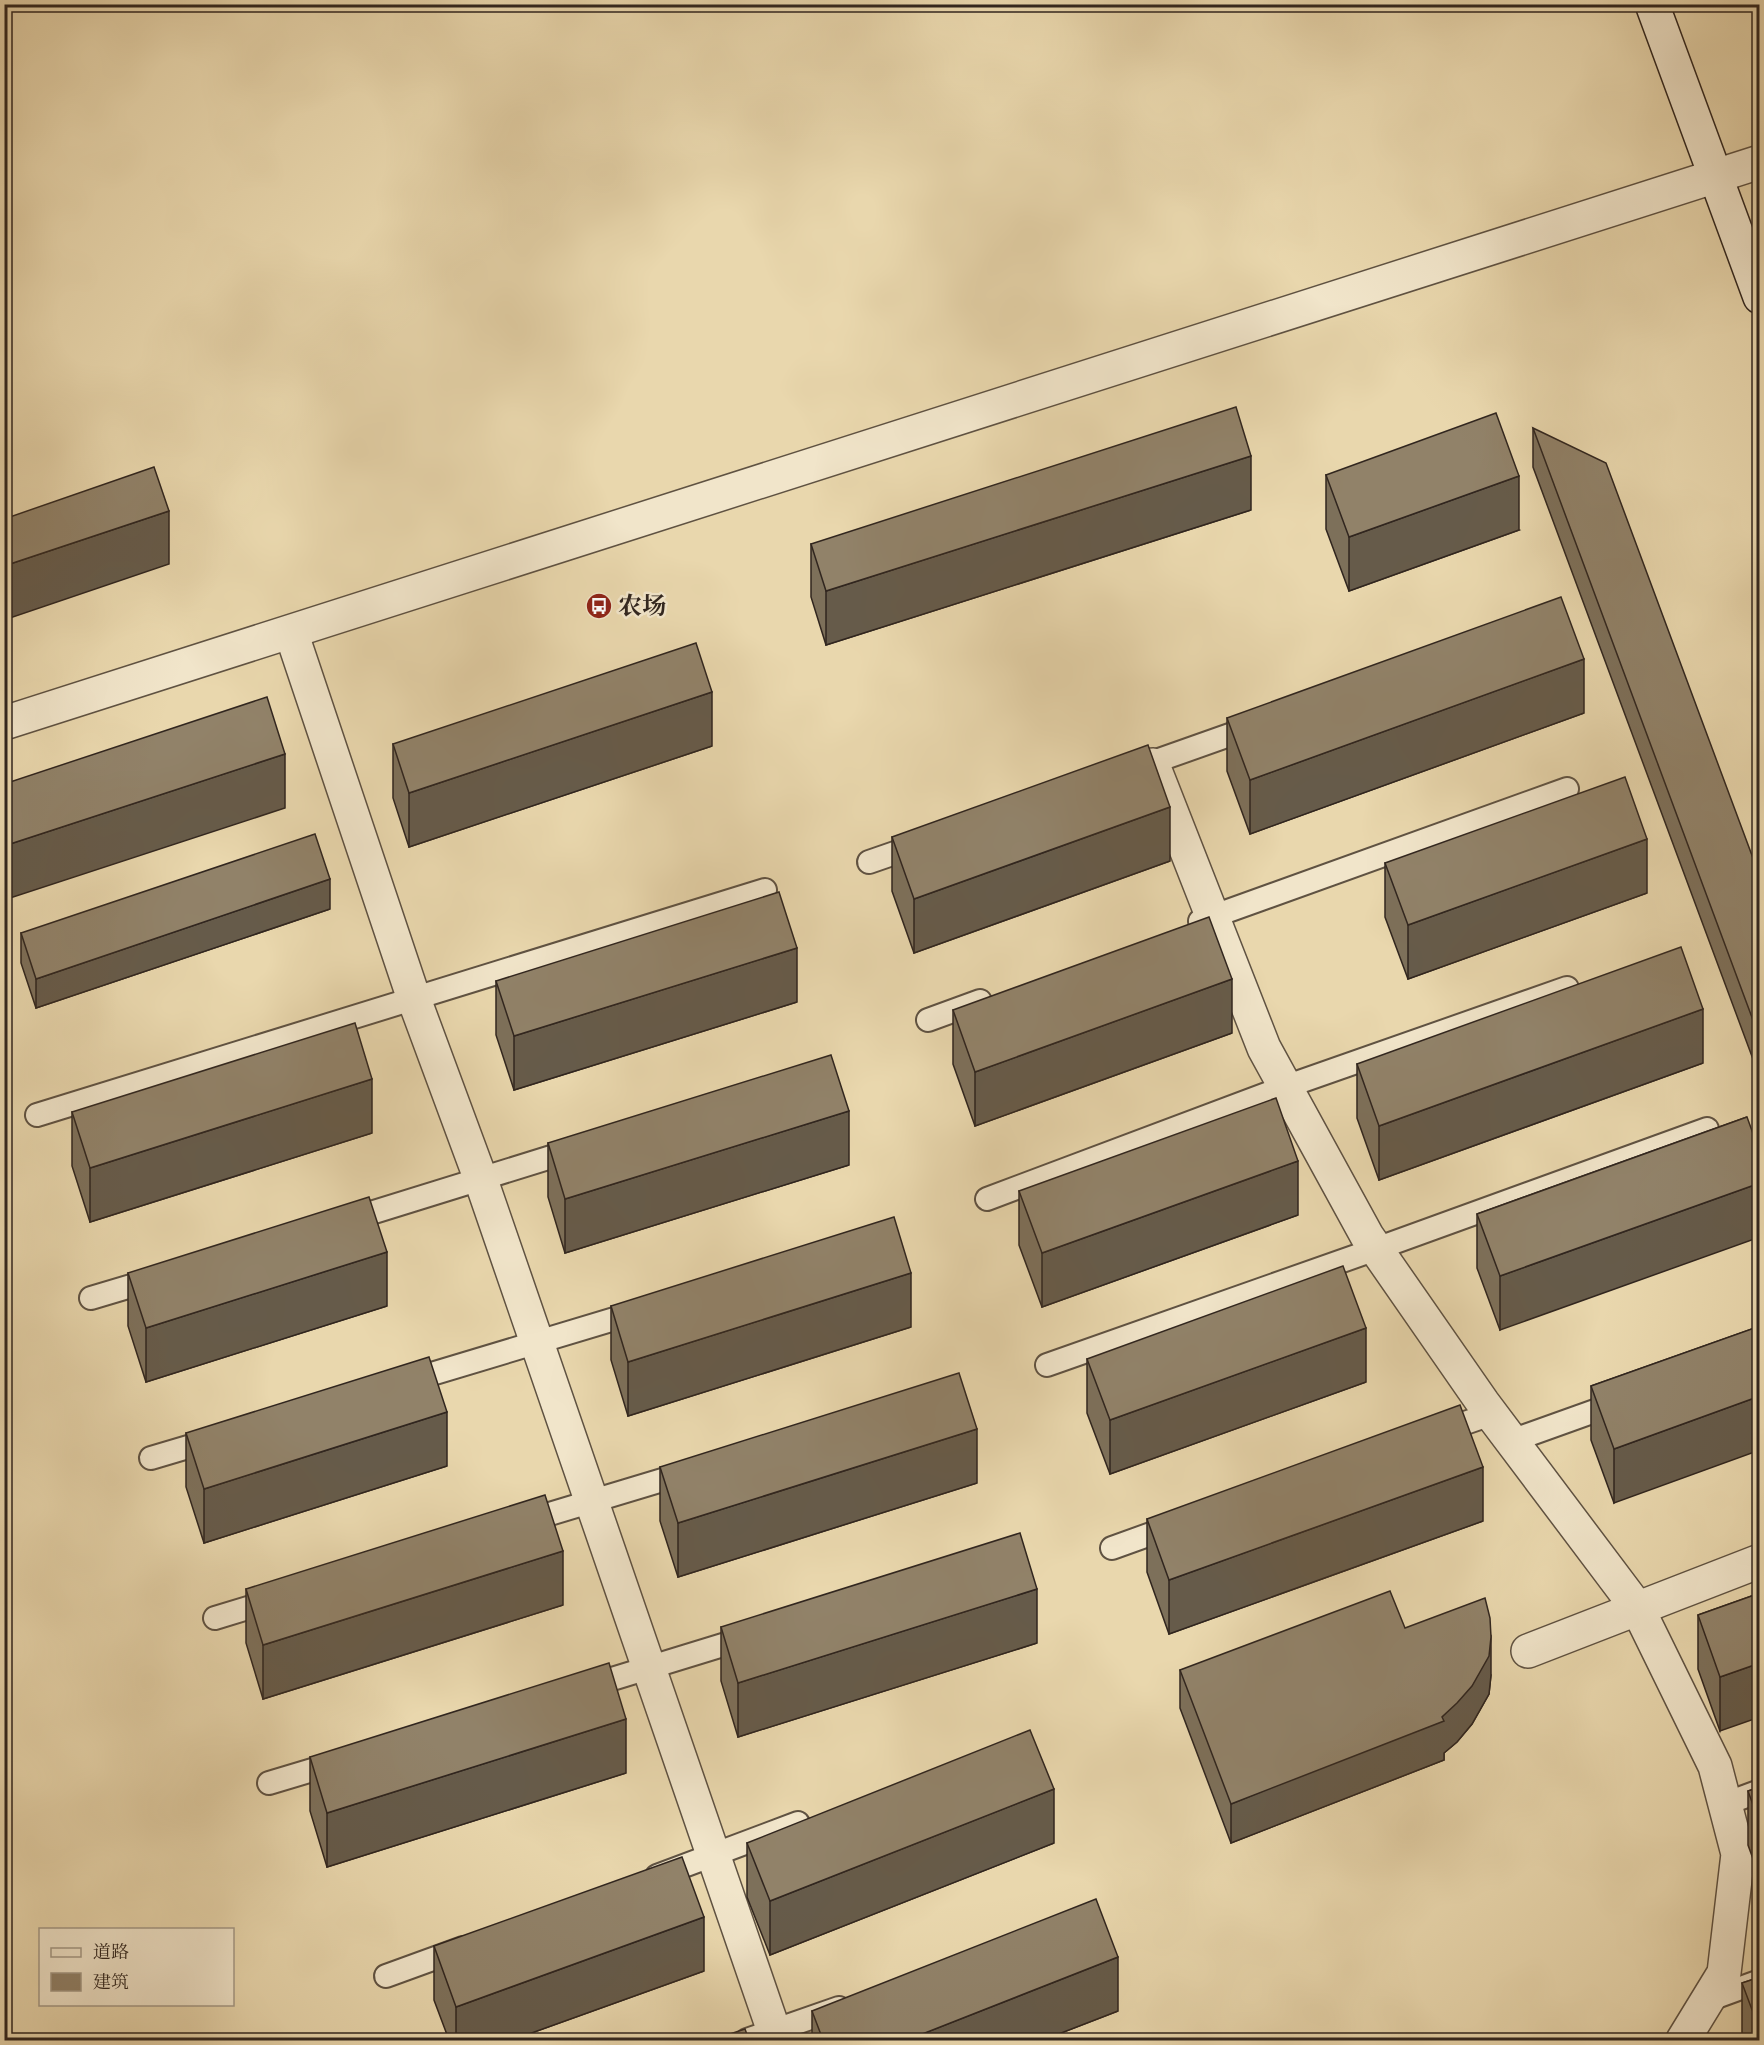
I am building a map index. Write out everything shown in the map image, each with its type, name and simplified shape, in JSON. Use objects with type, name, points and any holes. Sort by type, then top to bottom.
[{"type":"street","points":[[1652,4],[1760,297]]},
{"type":"street","points":[[4,723],[1760,162]]},
{"type":"street","points":[[291,632],[414,999],[537,1343],[713,1856],[766,2037]]},
{"type":"street","points":[[1152,762],[1263,1048],[1367,1236],[1491,1414],[1638,1609],[1715,1766],[1738,1854],[1724,1973],[1683,2040]]},
{"type":"street","points":[[1528,1651],[1760,1561]]},
{"type":"lane","points":[[1119,773],[1275,719]]},
{"type":"lane","points":[[1179,929],[1567,789]]},
{"type":"lane","points":[[869,862],[945,835]]},
{"type":"lane","points":[[37,1115],[765,890]]},
{"type":"lane","points":[[987,1199],[1285,1087],[1582,983]]},
{"type":"lane","points":[[928,1020],[1004,992]]},
{"type":"lane","points":[[1047,1365],[1707,1129]]},
{"type":"lane","points":[[320,1229],[594,1144]]},
{"type":"lane","points":[[91,1298],[183,1270]]},
{"type":"lane","points":[[389,1387],[660,1305]]},
{"type":"lane","points":[[1511,1441],[1635,1396]]},
{"type":"lane","points":[[1424,1437],[1491,1414]]},
{"type":"lane","points":[[150,1458],[230,1434]]},
{"type":"lane","points":[[500,1530],[705,1468]]},
{"type":"lane","points":[[1112,1548],[1201,1516]]},
{"type":"lane","points":[[215,1618],[295,1593]]},
{"type":"lane","points":[[570,1692],[774,1629]]},
{"type":"lane","points":[[268,1783],[358,1756]]},
{"type":"lane","points":[[1725,1804],[1760,1791]]},
{"type":"lane","points":[[637,1884],[822,1813]]},
{"type":"lane","points":[[386,1976],[484,1940]]},
{"type":"lane","points":[[1708,2000],[1760,1981]]},
{"type":"lane","points":[[766,2037],[861,2000]]},
{"type":"building","points":[[1236,407],[1251,456],[826,591],[811,544]]},
{"type":"building","points":[[1496,413],[1519,476],[1349,537],[1326,475]]},
{"type":"building","points":[[1533,428],[1606,463],[1760,877],[1760,1039]]},
{"type":"building","points":[[154,467],[169,511],[4,566],[4,519]]},
{"type":"building","points":[[1561,597],[1584,659],[1250,780],[1227,718]]},
{"type":"building","points":[[696,643],[712,692],[409,793],[393,744]]},
{"type":"building","points":[[267,697],[285,754],[4,846],[4,784]]},
{"type":"building","points":[[1148,745],[1170,807],[914,899],[892,837]]},
{"type":"building","points":[[1625,777],[1647,839],[1408,925],[1385,863]]},
{"type":"building","points":[[315,834],[330,879],[36,979],[21,933]]},
{"type":"building","points":[[779,892],[797,948],[514,1036],[496,981]]},
{"type":"building","points":[[1209,917],[1232,979],[975,1072],[953,1010]]},
{"type":"building","points":[[1681,947],[1703,1009],[1379,1126],[1357,1064]]},
{"type":"building","points":[[355,1023],[372,1079],[90,1168],[72,1112]]},
{"type":"building","points":[[831,1055],[849,1111],[565,1199],[548,1143]]},
{"type":"building","points":[[1276,1098],[1298,1161],[1042,1253],[1019,1191]]},
{"type":"building","points":[[1747,1117],[1760,1153],[1760,1183],[1500,1276],[1477,1214]]},
{"type":"building","points":[[369,1197],[387,1252],[146,1328],[128,1273]]},
{"type":"building","points":[[894,1217],[911,1273],[628,1362],[611,1306]]},
{"type":"building","points":[[1343,1266],[1366,1328],[1110,1420],[1087,1359]]},
{"type":"building","points":[[1760,1326],[1760,1396],[1614,1449],[1591,1386]]},
{"type":"building","points":[[429,1357],[447,1412],[204,1489],[186,1433]]},
{"type":"building","points":[[959,1373],[977,1429],[678,1523],[660,1467]]},
{"type":"building","points":[[1460,1405],[1483,1467],[1169,1580],[1147,1519]]},
{"type":"building","points":[[545,1495],[563,1551],[263,1645],[246,1589]]},
{"type":"building","points":[[1020,1533],[1037,1589],[738,1683],[721,1627]]},
{"type":"building","points":[[1390,1591],[1405,1628],[1485,1598],[1490,1618],[1489,1656],[1472,1686],[1442,1717],[1444,1721],[1231,1804],[1180,1670]]},
{"type":"building","points":[[1760,1593],[1760,1663],[1720,1677],[1698,1615]]},
{"type":"building","points":[[609,1663],[626,1719],[327,1813],[310,1757]]},
{"type":"building","points":[[1030,1730],[1054,1789],[770,1901],[747,1843]]},
{"type":"building","points":[[1760,1787],[1760,1824],[1748,1791]]},
{"type":"building","points":[[682,1857],[704,1917],[456,2007],[434,1946]]},
{"type":"building","points":[[1096,1899],[1118,1957],[907,2040],[823,2040],[812,2011]]},
{"type":"building","points":[[1760,1977],[1760,2031],[1742,1983]]},
{"type":"building","points":[[745,2029],[749,2040],[712,2040]]},
{"type":"place","name":"农场","points":[[599,606]]}]
